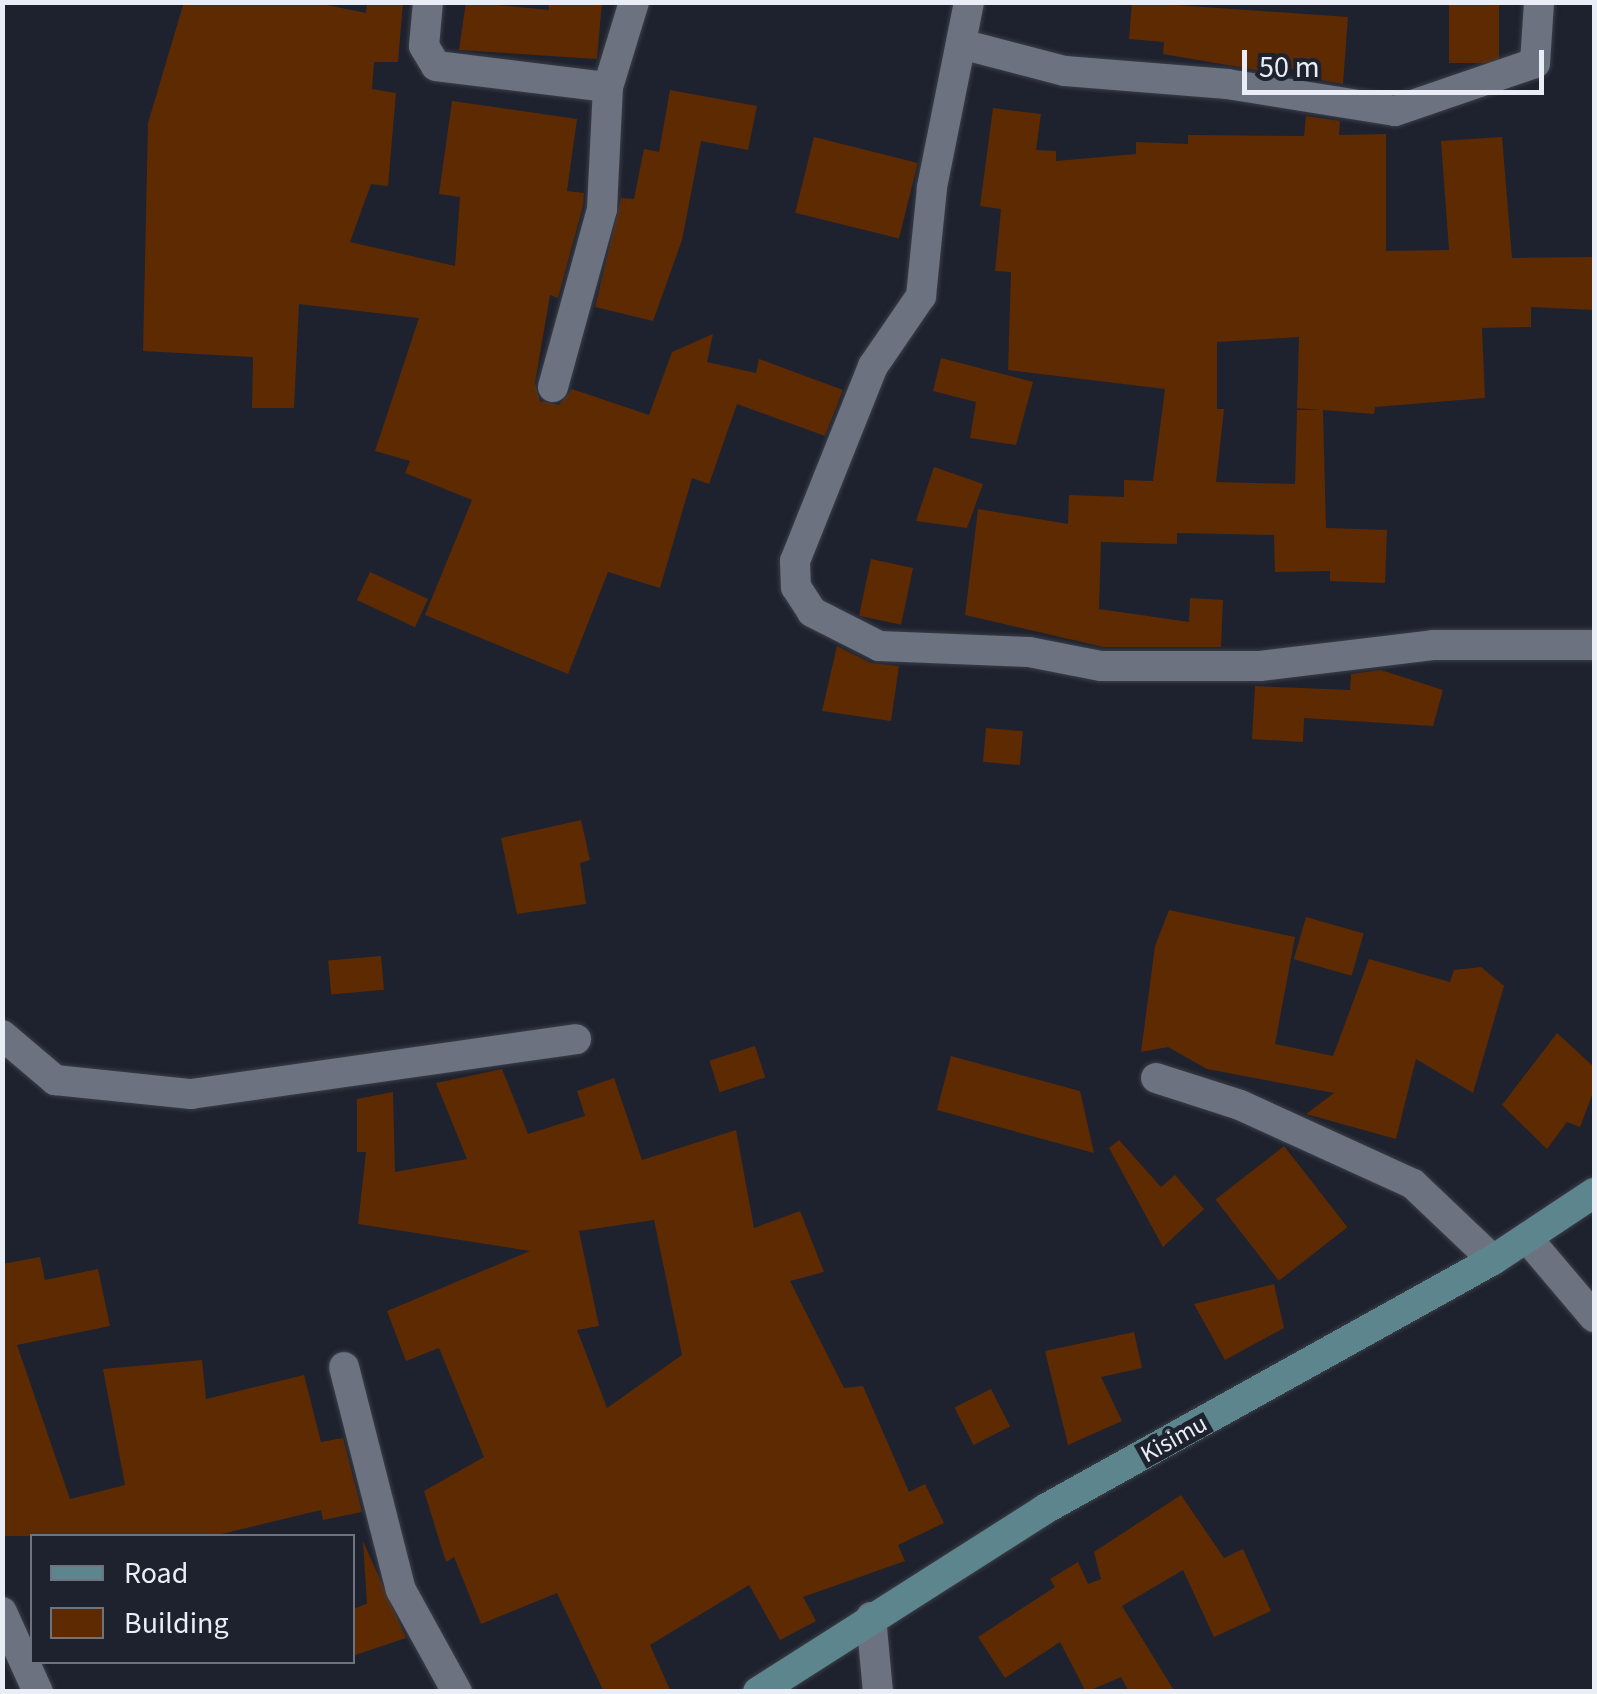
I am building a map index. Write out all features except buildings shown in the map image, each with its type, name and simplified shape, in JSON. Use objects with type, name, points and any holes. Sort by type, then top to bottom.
[{"type":"street","points":[[428,2],[424,46],[436,66],[608,87]]},
{"type":"street","points":[[553,387],[602,209],[608,87],[634,2]]},
{"type":"street","points":[[969,2],[921,296],[872,366],[795,561],[796,588],[812,612],[879,646],[1028,652],[1101,666],[1260,666],[1433,645],[1594,646]]},
{"type":"street","points":[[960,44],[1065,72],[1228,84],[1395,111],[1535,63],[1540,2]]},
{"type":"street","points":[[2,1035],[55,1080],[192,1094],[576,1038]]},
{"type":"street","points":[[1156,1078],[1240,1106],[1413,1184],[1493,1260]]},
{"type":"street","name":"Kisimu","points":[[758,1692],[1045,1508],[1493,1260],[1594,1194]]},
{"type":"street","points":[[1527,1238],[1594,1317]]},
{"type":"street","points":[[344,1367],[401,1590],[457,1692]]},
{"type":"street","points":[[2,1612],[38,1692]]},
{"type":"street","points":[[871,1617],[878,1692]]}]
